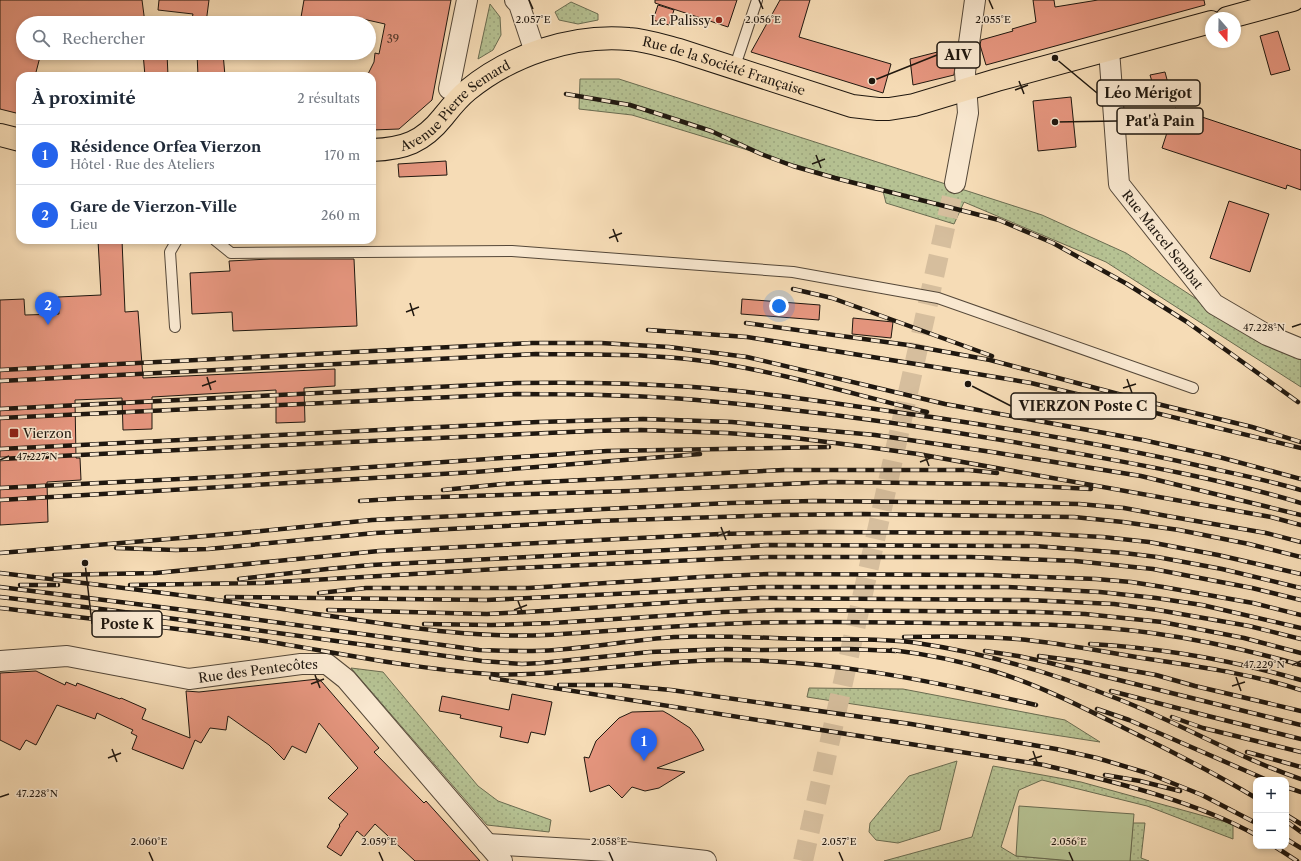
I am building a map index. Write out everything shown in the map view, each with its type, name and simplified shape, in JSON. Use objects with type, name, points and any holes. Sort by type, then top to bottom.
[{"type":"main road","points":[[1241,14],[1293,0]]},
{"type":"main road","name":"Rue de la Société Française","points":[[535,52],[559,45],[581,41],[604,38],[630,39],[679,50],[852,106],[868,109],[890,109],[901,108],[1205,24]]},
{"type":"main road","name":"Avenue Pierre Semard","points":[[376,150],[395,148],[408,145],[418,140],[430,131],[454,103],[468,90],[500,70],[535,52]]},
{"type":"main road","points":[[0,135],[16,139]]},
{"type":"street","points":[[449,89],[467,0]]},
{"type":"street","points":[[955,183],[968,113],[965,72],[976,0]]},
{"type":"street","points":[[518,1],[535,52]]},
{"type":"street","name":"Rue Marcel Sembat","points":[[1109,50],[1119,184],[1214,304],[1267,336],[1301,349]]},
{"type":"street","name":"Rue des Pentecôtes","points":[[0,661],[67,656],[189,679],[301,664],[327,664],[346,679],[502,861]]},
{"type":"street","points":[[487,844],[626,852],[706,861]]},
{"type":"lane","points":[[734,68],[757,0]]},
{"type":"lane","points":[[175,244],[170,252],[175,327]]},
{"type":"lane","points":[[219,244],[231,253],[512,251],[793,272],[938,298],[1193,388]]},
{"type":"green space","points":[[571,2],[598,14],[598,20],[578,24],[559,20],[555,12]]},
{"type":"green space","points":[[490,4],[500,17],[501,35],[493,50],[478,59]]},
{"type":"green space","points":[[580,79],[619,79],[1042,215],[1126,253],[1198,300],[1301,358],[1301,387],[1106,262],[964,202],[954,224],[886,203],[883,191],[632,115],[579,109]]},
{"type":"green space","points":[[351,668],[383,672],[478,786],[498,801],[551,820],[549,832],[487,825]]},
{"type":"green space","points":[[809,688],[903,689],[1065,720],[1100,742],[807,697]]},
{"type":"green space","points":[[957,761],[940,830],[898,843],[876,840],[869,832],[870,823],[909,776]]},
{"type":"green space","points":[[993,766],[1081,782],[1233,824],[1233,839],[1147,806],[1042,780],[1019,790],[1001,847],[1016,856],[1073,861],[884,861],[972,837]]},
{"type":"green space","points":[[1019,806],[1134,814],[1130,861],[1073,861],[1016,856]]},
{"type":"green space","points":[[1133,823],[1145,823],[1141,858],[1149,861],[1130,861]]},
{"type":"building","points":[[0,0],[142,0],[144,16],[16,16],[16,60],[39,60],[36,72],[16,72],[16,113],[0,109]]},
{"type":"building","points":[[159,0],[209,0],[207,16],[193,16],[193,14],[158,10]]},
{"type":"building","points":[[304,0],[451,0],[432,100],[399,129],[376,130],[376,72],[369,72],[374,60],[376,60],[376,53],[379,54],[385,24],[376,22],[376,16],[301,16]]},
{"type":"building","name":"Le Palissy","points":[[655,0],[737,0],[728,27],[655,3]]},
{"type":"building","points":[[780,0],[810,0],[799,37],[891,64],[883,93],[751,52]]},
{"type":"building","points":[[1033,0],[1054,0],[1055,7],[1098,0],[1204,0],[1205,5],[986,65],[980,45],[981,40],[1013,31],[1012,29],[1036,22]]},
{"type":"building","points":[[658,5],[674,10],[669,25],[653,20]]},
{"type":"building","points":[[1278,31],[1290,70],[1271,75],[1260,36]]},
{"type":"building","points":[[957,47],[954,75],[913,85],[910,59]]},
{"type":"building","points":[[144,60],[167,60],[168,72],[145,72]]},
{"type":"building","points":[[197,60],[224,60],[225,72],[198,72]]},
{"type":"building","points":[[1165,72],[1170,91],[1156,95],[1150,75]]},
{"type":"building","points":[[1071,97],[1076,147],[1038,151],[1033,101]]},
{"type":"building","points":[[1175,108],[1301,150],[1301,190],[1287,185],[1286,189],[1162,148]]},
{"type":"building","points":[[446,161],[447,175],[399,177],[398,164]]},
{"type":"building","points":[[1229,201],[1269,214],[1250,272],[1210,258]]},
{"type":"building","points":[[98,244],[122,244],[125,312],[138,311],[143,378],[335,369],[335,386],[304,388],[305,422],[276,423],[276,390],[152,397],[152,429],[123,430],[122,398],[75,400],[76,458],[80,458],[81,480],[47,482],[48,522],[0,525],[0,300],[24,299],[25,315],[59,314],[58,297],[101,295]]},
{"type":"building","points":[[270,259],[354,259],[357,326],[233,331],[232,312],[192,314],[190,273],[230,271],[229,261]]},
{"type":"building","points":[[742,299],[820,305],[819,320],[741,314]]},
{"type":"building","points":[[853,318],[893,322],[891,338],[852,334]]},
{"type":"building","points":[[36,671],[65,685],[66,682],[76,686],[77,683],[120,699],[121,698],[146,709],[142,719],[190,738],[186,691],[199,692],[318,679],[379,748],[374,752],[424,803],[426,801],[480,861],[415,861],[375,824],[364,837],[357,831],[341,856],[327,847],[340,826],[339,825],[348,814],[328,798],[358,768],[319,723],[306,753],[292,746],[284,760],[269,745],[228,716],[226,730],[210,728],[201,743],[195,740],[183,769],[132,749],[137,736],[131,733],[133,730],[97,713],[95,719],[57,705],[36,745],[26,740],[20,750],[0,740],[0,673]]},
{"type":"building","points":[[512,694],[552,702],[545,735],[531,732],[528,743],[500,737],[502,727],[460,718],[461,715],[439,711],[442,696],[509,710]]},
{"type":"building","points":[[663,711],[690,728],[704,750],[657,768],[685,772],[659,788],[645,791],[632,787],[622,798],[609,785],[590,792],[584,757],[589,758],[596,741],[619,718],[632,712]]},
{"type":"tunnel","points":[[803,861],[955,183]]},
{"type":"railway","points":[[566,94],[630,105],[711,131],[761,154],[793,166],[999,220],[1053,243],[1127,284],[1187,322],[1298,402]]},
{"type":"railway","points":[[793,289],[832,298],[992,356]]},
{"type":"railway","points":[[746,323],[908,345],[990,360],[1141,400],[1252,427],[1301,442]]},
{"type":"railway","points":[[648,330],[747,337],[1031,383],[1301,448]]},
{"type":"railway","points":[[0,370],[532,343],[601,343],[669,347],[747,357],[945,404],[1143,440],[1219,457],[1301,479]]},
{"type":"railway","points":[[0,381],[536,354],[630,355],[700,360],[749,369],[800,380],[927,412]]},
{"type":"railway","points":[[0,409],[517,383],[605,383],[693,387],[754,393],[938,418],[1100,445],[1164,458],[1301,490]]},
{"type":"railway","points":[[0,418],[517,394],[607,395],[674,398],[824,414],[909,425],[994,439],[1170,471],[1236,485],[1301,503]]},
{"type":"railway","points":[[0,449],[538,422],[643,419],[732,422],[875,435],[1141,476],[1301,515]]},
{"type":"railway","points":[[0,459],[592,431],[641,430],[727,433],[795,438],[918,454],[1271,517],[1301,525]]},
{"type":"railway","points":[[0,488],[239,476],[607,451],[829,447]]},
{"type":"railway","points":[[0,500],[475,472],[700,454]]},
{"type":"railway","points":[[443,490],[503,484],[784,470],[969,470],[997,473]]},
{"type":"railway","points":[[360,501],[831,482],[996,484],[1091,489]]},
{"type":"railway","points":[[0,553],[241,533],[372,520],[730,503],[813,501],[1079,504],[1124,508],[1266,533],[1301,542]]},
{"type":"railway","points":[[116,548],[176,550],[208,549],[375,533],[597,521],[863,514],[1074,517],[1179,530],[1249,544],[1301,557]]},
{"type":"railway","points":[[54,575],[156,573],[379,551],[720,534],[820,532],[1024,533],[1103,537],[1149,542],[1218,555],[1301,574]]},
{"type":"railway","points":[[239,579],[371,565],[769,545],[1035,546],[1157,557],[1222,569],[1301,588]]},
{"type":"railway","points":[[130,585],[262,583],[516,568],[765,557],[971,557],[1075,561],[1153,569],[1252,588],[1301,600]]},
{"type":"railway","points":[[0,573],[189,596],[424,629],[484,635],[545,635],[697,625],[771,622],[864,622],[1098,627],[1152,633],[1227,646],[1301,665]]},
{"type":"railway","points":[[319,593],[366,588],[528,588],[769,574],[987,575],[1096,579],[1131,582],[1253,603],[1301,615]]},
{"type":"railway","points":[[20,585],[58,585]]},
{"type":"railway","points":[[0,587],[208,613],[479,650],[546,651],[659,638],[690,636],[875,640],[917,643],[968,652],[1044,672],[1141,708],[1232,751],[1278,771],[1301,779]]},
{"type":"railway","points":[[226,597],[486,600],[763,587],[1007,587],[1100,592],[1156,598],[1202,605],[1301,628]]},
{"type":"railway","points":[[0,597],[109,610],[482,661],[522,664],[650,652],[726,649],[849,649],[896,651]]},
{"type":"railway","points":[[328,610],[487,614],[761,598],[1027,600],[1114,604],[1158,610],[1249,626],[1301,639]]},
{"type":"railway","points":[[0,608],[237,637],[380,661],[462,672],[528,674],[688,661],[720,660],[800,663],[880,673],[1036,705]]},
{"type":"railway","points":[[424,624],[491,625],[553,623],[778,610],[1037,612],[1085,614],[1162,622],[1244,638],[1301,653]]},
{"type":"railway","points":[[904,637],[989,637],[1050,643],[1226,672],[1282,684],[1301,690]]},
{"type":"railway","points":[[1090,644],[1144,648],[1197,656],[1249,666],[1301,680]]},
{"type":"railway","points":[[892,650],[968,664],[1027,683],[1076,704],[1158,745],[1207,770],[1253,796]]},
{"type":"railway","points":[[985,651],[1046,662],[1301,725]]},
{"type":"railway","points":[[1039,656],[1078,661],[1156,675],[1195,686],[1301,711]]},
{"type":"railway","points":[[491,678],[1044,765],[1153,793],[1206,812],[1253,834]]},
{"type":"railway","points":[[559,685],[616,685],[671,690],[911,724],[1056,749],[1097,758],[1147,773],[1202,795],[1253,821]]},
{"type":"railway","points":[[1111,691],[1301,739]]},
{"type":"railway","points":[[1097,709],[1129,720],[1260,777]]},
{"type":"railway","points":[[1172,717],[1203,728],[1301,752]]},
{"type":"railway","points":[[1247,752],[1301,767]]},
{"type":"railway","points":[[1105,775],[1140,781],[1180,791]]},
{"type":"railway","points":[[1289,788],[1301,792]]},
{"type":"railway","points":[[1289,817],[1301,824]]},
{"type":"railway","points":[[1289,823],[1301,832]]},
{"type":"railway","points":[[1289,841],[1301,848]]},
{"type":"railway","points":[[1279,849],[1297,861]]},
{"type":"place","name":"Le Palissy","points":[[719,20]]},
{"type":"place","name":"Léo Mérigot","points":[[1055,58]]},
{"type":"place","name":"AIV","points":[[872,81]]},
{"type":"place","name":"Pat'à Pain","points":[[1055,122]]},
{"type":"place","name":"Gare de Vierzon-Ville","points":[[48,325]]},
{"type":"place","name":"VIERZON Poste C","points":[[968,384]]},
{"type":"place","name":"Vierzon","points":[[14,433]]},
{"type":"place","name":"Poste K","points":[[85,563]]},
{"type":"place","name":"Résidence Orfea Vierzon","points":[[644,761]]}]
